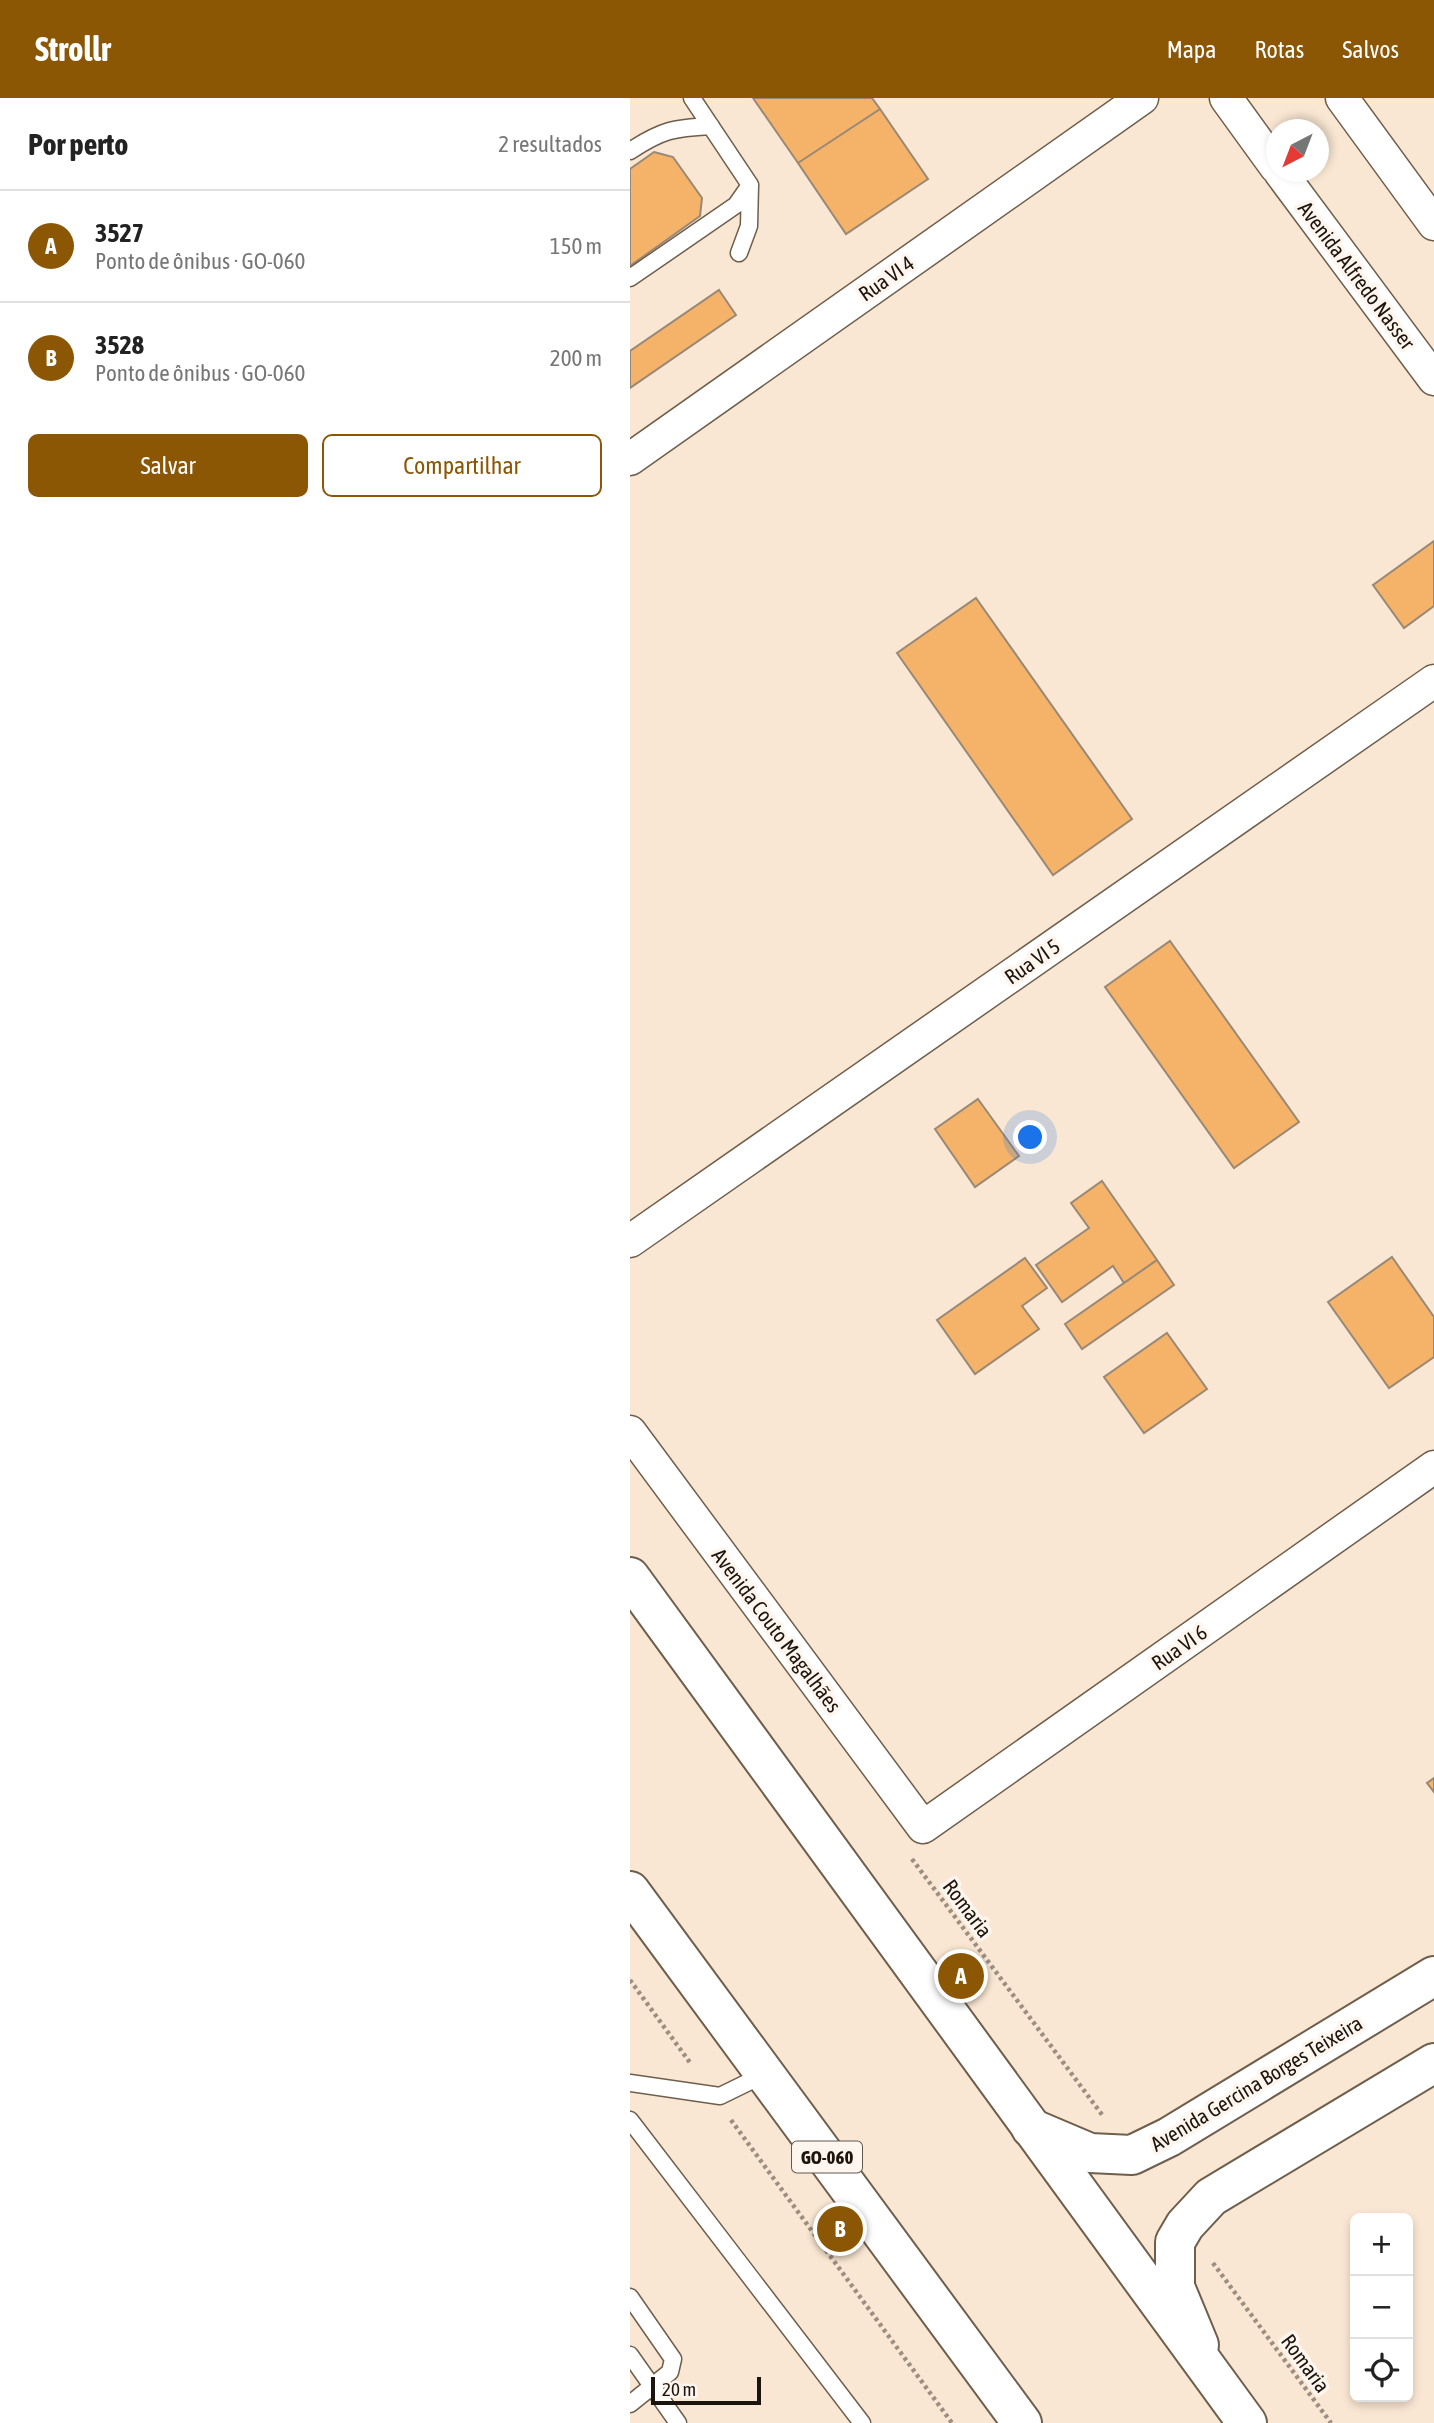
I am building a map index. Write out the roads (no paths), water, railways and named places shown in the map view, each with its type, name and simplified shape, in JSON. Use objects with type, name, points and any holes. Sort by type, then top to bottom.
[{"type":"main road","points":[[630,1577],[1247,2423]]},
{"type":"main road","name":"GO-060","points":[[630,1891],[1022,2423]]},
{"type":"main road","name":"Avenida Gercina Borges Teixeira","points":[[1031,2128],[1090,2153],[1132,2155],[1169,2137],[1434,1976]]},
{"type":"main road","points":[[1211,2373],[1175,2287],[1175,2242],[1185,2225],[1211,2197],[1434,2063]]},
{"type":"street","name":"Rua VI 4","points":[[630,459],[1142,98]]},
{"type":"street","points":[[1226,98],[1266,153]]},
{"type":"street","points":[[1342,98],[1434,224]]},
{"type":"street","name":"Avenida Alfredo Nasser","points":[[1287,182],[1434,379]]},
{"type":"street","name":"Rua VI 5","points":[[630,1241],[1434,681]]},
{"type":"street","name":"Avenida Couto Magalhães","points":[[630,1432],[923,1827]]},
{"type":"street","name":"Rua VI 6","points":[[923,1827],[1434,1467]]},
{"type":"lane","points":[[692,98],[750,185],[749,226],[739,253]]},
{"type":"lane","points":[[630,151],[657,133],[711,126]]},
{"type":"lane","points":[[630,278],[736,205],[750,185]]},
{"type":"lane","points":[[630,2083],[720,2096],[766,2074]]},
{"type":"lane","points":[[630,2119],[862,2423]]},
{"type":"lane","points":[[630,2297],[673,2359],[670,2372],[630,2404]]},
{"type":"lane","points":[[630,2355],[678,2423]]},
{"type":"place","name":"3527","points":[[961,1976]]},
{"type":"place","name":"3528","points":[[840,2229]]}]
